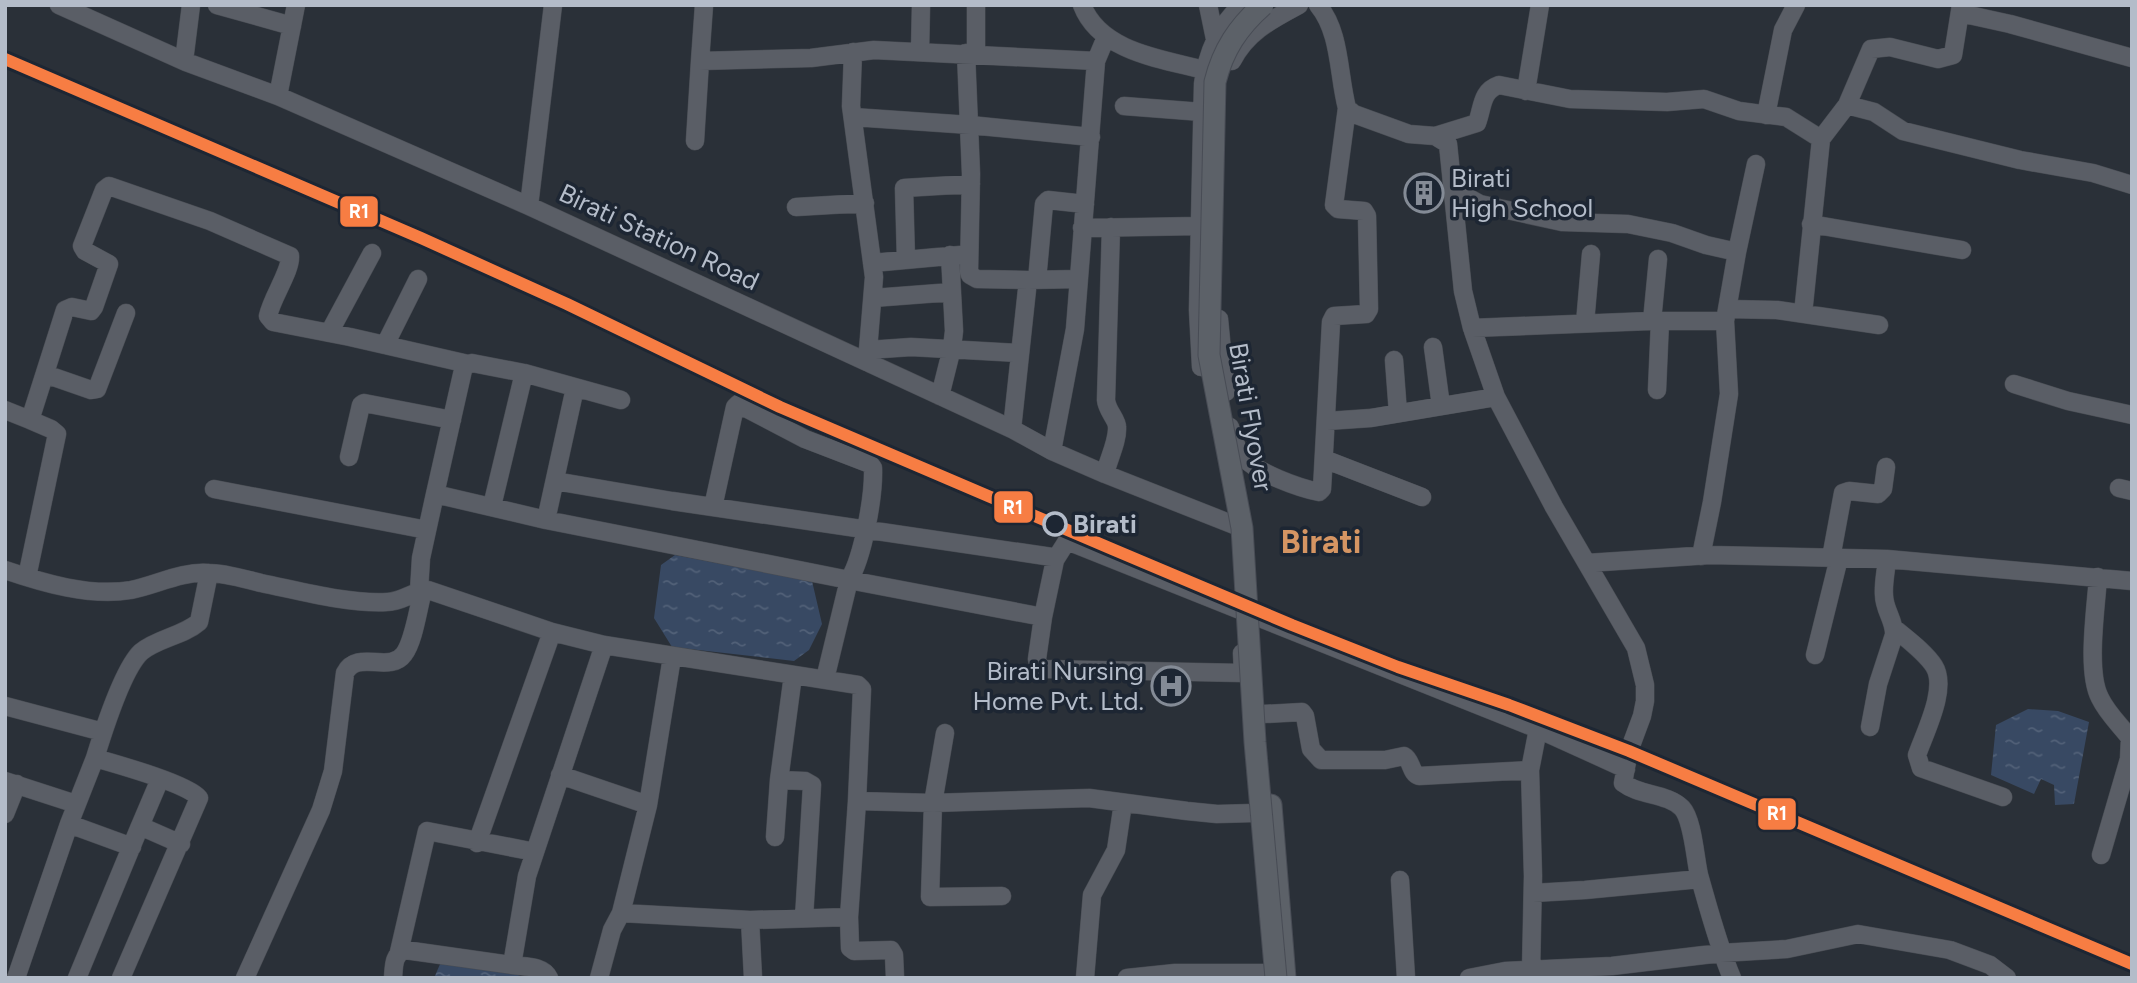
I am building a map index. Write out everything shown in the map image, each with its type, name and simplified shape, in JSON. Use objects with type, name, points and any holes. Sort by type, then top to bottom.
[{"type":"main road","name":"Birati Flyover","points":[[1263,5],[1236,32],[1224,54],[1215,82],[1209,340],[1213,383],[1242,528],[1255,742],[1274,976]]},
{"type":"main road","points":[[1243,673],[1252,673],[1256,677],[1262,705],[1274,976],[1254,813],[1243,673]]},
{"type":"street","name":"Birati Station Road","points":[[59,5],[83,10],[184,61],[278,96],[868,356],[940,396],[1012,429],[1052,451],[1234,525]]},
{"type":"street","points":[[184,61],[191,5]]},
{"type":"street","points":[[217,5],[292,26]]},
{"type":"street","points":[[278,96],[296,5]]},
{"type":"street","points":[[529,206],[553,5]]},
{"type":"street","points":[[695,141],[704,5]]},
{"type":"street","points":[[920,52],[921,5]]},
{"type":"street","points":[[976,5],[971,53],[969,272],[973,278],[1078,279]]},
{"type":"street","points":[[1082,5],[1085,13],[1106,37],[1136,52],[1205,70]]},
{"type":"street","points":[[1208,5],[1215,39]]},
{"type":"street","points":[[1242,5],[1215,39],[1205,70],[1198,310],[1200,357],[1234,525],[1240,611],[1243,673],[1039,667],[1037,659],[1043,617],[1055,560],[1067,541],[1240,611],[1538,729],[1626,769]]},
{"type":"street","points":[[1298,5],[1247,37],[1228,72],[1224,104],[1220,343],[1230,427],[1239,451],[1262,471],[1319,492],[1322,489],[1332,319],[1337,315],[1366,314],[1369,309],[1367,216],[1364,211],[1338,209],[1334,205],[1347,108],[1335,42],[1327,16],[1318,5]]},
{"type":"street","points":[[1526,90],[1540,5]]},
{"type":"street","points":[[1766,115],[1783,30],[1796,5]]},
{"type":"street","points":[[1803,314],[1821,139],[1846,106],[1871,49],[1890,47],[1938,59],[1953,55],[1961,9],[2132,58]]},
{"type":"street","points":[[1052,451],[1075,329],[1096,61],[1106,37]]},
{"type":"street","points":[[700,61],[811,58],[874,50],[1096,61]]},
{"type":"street","points":[[853,52],[851,99],[872,263],[873,298],[868,356],[911,347],[1020,353]]},
{"type":"street","points":[[1347,108],[1354,114],[1409,134],[1435,136],[1477,123],[1485,93],[1499,85],[1570,99],[1667,102],[1703,99],[1739,111],[1786,117],[1821,139]]},
{"type":"street","points":[[1124,106],[1202,112]]},
{"type":"street","points":[[1846,106],[1874,112],[1903,131],[2020,160],[2093,173],[2132,185]]},
{"type":"street","points":[[853,117],[1091,137]]},
{"type":"street","points":[[1435,136],[1448,144],[1463,291],[1472,328],[1496,397],[1636,648],[1642,667],[1645,701],[1629,751],[1623,783],[1676,803],[1687,814],[1700,879],[1721,953],[1732,978]]},
{"type":"street","points":[[1701,556],[1729,394],[1726,315],[1756,164]]},
{"type":"street","points":[[906,260],[904,188],[971,184]]},
{"type":"street","points":[[30,420],[65,310],[72,307],[91,311],[109,267],[108,262],[85,251],[82,246],[104,190],[109,186],[210,221],[287,253],[290,256],[290,265],[272,300],[268,316],[270,320],[468,364],[524,373],[621,400]]},
{"type":"street","points":[[1453,189],[1480,204],[1562,222],[1628,224],[1672,233],[1737,252]]},
{"type":"street","points":[[1012,429],[1020,353],[1044,204],[1052,200],[1085,204]]},
{"type":"street","points":[[796,207],[865,203]]},
{"type":"street","points":[[1811,224],[1962,250]]},
{"type":"street","points":[[1082,228],[1199,226]]},
{"type":"street","points":[[1105,474],[1117,429],[1107,409],[1106,400],[1111,228]]},
{"type":"street","points":[[329,333],[372,253]]},
{"type":"street","points":[[872,263],[970,254]]},
{"type":"street","points":[[1585,323],[1591,254]]},
{"type":"street","points":[[940,396],[952,348],[954,314],[950,256]]},
{"type":"street","points":[[1657,390],[1658,259]]},
{"type":"street","points":[[385,345],[418,279]]},
{"type":"street","points":[[873,298],[952,292]]},
{"type":"street","points":[[1472,328],[1656,321],[1777,310],[1879,325]]},
{"type":"street","points":[[45,374],[91,390],[97,389],[126,313]]},
{"type":"street","points":[[1433,347],[1441,406]]},
{"type":"street","points":[[1394,360],[1398,413]]},
{"type":"street","points":[[245,978],[321,810],[333,771],[345,673],[349,666],[356,662],[391,662],[403,656],[421,591],[421,558],[435,494],[463,370],[468,364]]},
{"type":"street","points":[[492,506],[524,373]]},
{"type":"street","points":[[2014,384],[2068,401],[2132,415]]},
{"type":"street","points":[[546,520],[575,388]]},
{"type":"street","points":[[1327,421],[1496,397]]},
{"type":"street","points":[[349,457],[361,405],[364,403],[452,420]]},
{"type":"street","points":[[713,507],[735,407],[743,405],[805,439],[873,466],[857,564],[849,580],[825,679]]},
{"type":"street","points":[[5,410],[57,434],[27,577]]},
{"type":"street","points":[[1324,459],[1422,497]]},
{"type":"street","points":[[1815,655],[1835,558],[1843,493],[1849,491],[1878,494],[1883,489],[1886,467]]},
{"type":"street","points":[[555,481],[713,507],[1052,556],[1055,560]]},
{"type":"street","points":[[214,489],[427,530]]},
{"type":"street","points":[[435,494],[546,520],[1043,617]]},
{"type":"street","points":[[1587,563],[1701,556],[1887,559],[2132,581]]},
{"type":"street","points":[[1887,559],[1884,596],[1886,608],[1895,628],[1933,665],[1939,678],[1939,691],[1917,755],[1918,763],[1922,768],[2003,797]]},
{"type":"street","points":[[5,570],[86,590],[119,591],[197,572],[340,598],[387,602],[421,591],[552,632],[604,645],[858,685],[862,689],[849,917],[850,948],[854,951],[891,950],[894,955],[895,978]]},
{"type":"street","points":[[16,978],[76,804],[132,663],[142,652],[199,622],[209,573]]},
{"type":"street","points":[[2098,577],[2093,649],[2095,685],[2109,712],[2130,738],[2129,759],[2101,855]]},
{"type":"street","points":[[1870,727],[1878,684],[1895,628]]},
{"type":"street","points":[[477,843],[552,632]]},
{"type":"street","points":[[512,965],[527,876],[604,645]]},
{"type":"street","points":[[599,978],[612,930],[621,913],[648,805],[672,657]]},
{"type":"street","points":[[775,837],[779,780],[793,675]]},
{"type":"street","points":[[1262,705],[1302,712],[1311,749],[1321,760],[1385,760],[1404,756],[1409,759],[1415,774],[1419,776],[1530,770]]},
{"type":"street","points":[[5,706],[103,732]]},
{"type":"street","points":[[1531,971],[1533,892],[1530,770],[1538,729]]},
{"type":"street","points":[[945,733],[933,803],[930,897],[1002,896]]},
{"type":"street","points":[[95,758],[160,779],[194,793],[199,798],[121,978]]},
{"type":"street","points":[[560,775],[648,805]]},
{"type":"street","points":[[76,978],[160,779]]},
{"type":"street","points":[[779,780],[805,781],[812,785],[804,918]]},
{"type":"street","points":[[5,814],[11,783],[76,804]]},
{"type":"street","points":[[857,801],[933,803],[1089,798],[1217,814],[1254,813]]},
{"type":"street","points":[[1085,978],[1092,895],[1114,857],[1123,803]]},
{"type":"street","points":[[69,824],[132,847]]},
{"type":"street","points":[[140,826],[181,844]]},
{"type":"street","points":[[393,978],[395,958],[399,952],[427,831],[477,843],[534,852]]},
{"type":"street","points":[[1533,892],[1597,890],[1700,879]]},
{"type":"street","points":[[1400,880],[1406,978]]},
{"type":"street","points":[[621,913],[750,920],[849,917]]},
{"type":"street","points":[[750,920],[752,978]]},
{"type":"street","points":[[1469,978],[1787,949],[1858,934],[1950,950],[1990,965],[2007,978]]},
{"type":"street","points":[[399,952],[411,949],[541,970],[547,972],[549,978]]},
{"type":"street","points":[[1127,978],[1175,973],[1274,976]]},
{"type":"water","points":[[675,555],[812,581],[822,624],[809,650],[794,661],[672,647],[654,618],[661,565]]},
{"type":"water","points":[[2028,709],[2058,711],[2089,722],[2074,804],[2055,805],[2054,785],[2041,779],[2034,794],[1991,775],[1996,725]]},
{"type":"water","points":[[462,954],[526,978],[434,978],[444,955]]},
{"type":"transit line","name":"R1","points":[[5,59],[421,238],[567,304],[780,407],[1112,549],[1398,667],[1509,705],[1629,751],[2132,964]]},
{"type":"place","name":"Birati High School","points":[[1424,193]]},
{"type":"place","name":"Birati","points":[[1055,524]]},
{"type":"place","name":"Birati Nursing Home Pvt. Ltd.","points":[[1171,686]]},
{"type":"district","name":"Birati","points":[[1321,541]]}]
